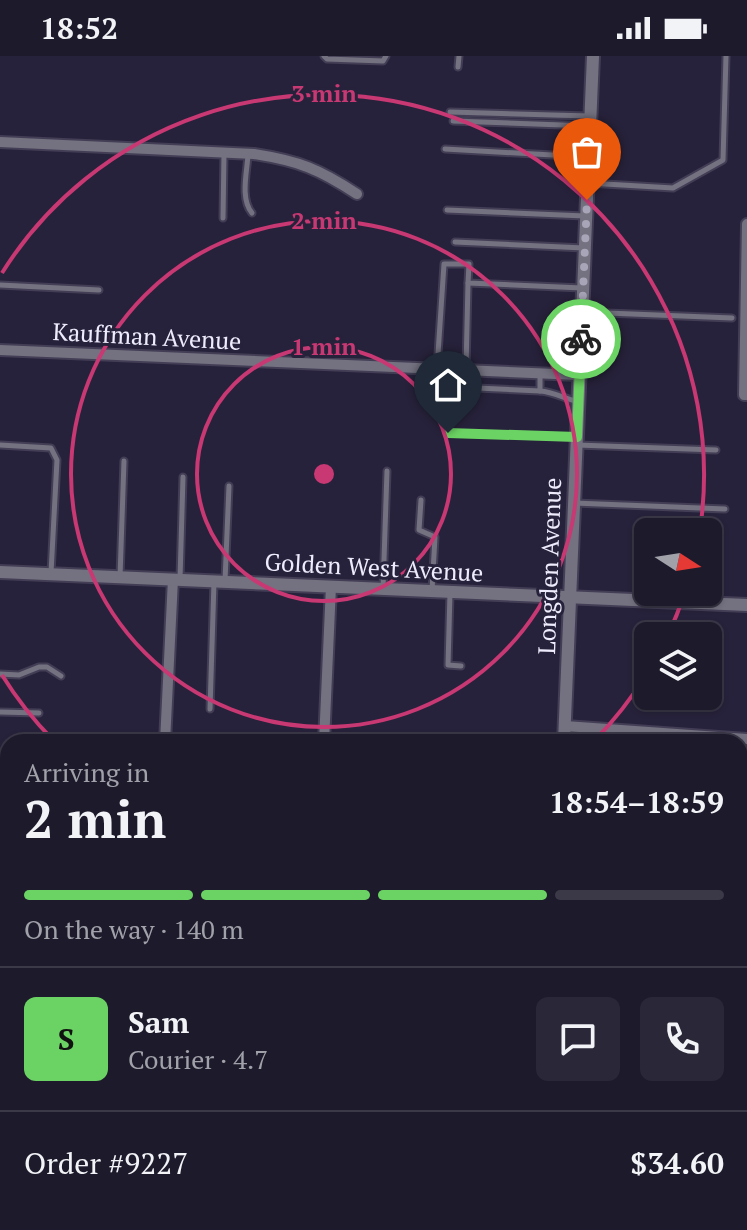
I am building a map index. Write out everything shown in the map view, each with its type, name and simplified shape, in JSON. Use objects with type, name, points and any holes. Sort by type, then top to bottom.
[{"type":"main road","points":[[263,1230],[273,1230]]},
{"type":"street","name":"Longden Avenue","points":[[564,734],[593,56]]},
{"type":"street","points":[[0,142],[248,154],[286,159],[314,167],[357,194]]},
{"type":"street","points":[[747,224],[744,395],[747,395]]},
{"type":"street","name":"Kauffman Avenue","points":[[0,350],[579,375]]},
{"type":"street","name":"Golden West Avenue","points":[[0,572],[747,605]]},
{"type":"street","points":[[166,734],[177,579]]},
{"type":"street","points":[[324,734],[331,586]]},
{"type":"street","points":[[565,726],[677,734]]},
{"type":"lane","points":[[324,56],[327,59],[383,61],[386,56]]},
{"type":"lane","points":[[458,67],[459,56]]},
{"type":"lane","points":[[587,183],[673,188],[723,160],[726,56]]},
{"type":"lane","points":[[450,112],[590,121]]},
{"type":"lane","points":[[453,121],[590,121]]},
{"type":"lane","points":[[445,149],[589,157]]},
{"type":"lane","points":[[223,218],[224,153]]},
{"type":"lane","points":[[248,154],[246,200],[252,213]]},
{"type":"lane","points":[[447,210],[586,216]]},
{"type":"lane","points":[[455,242],[585,248]]},
{"type":"lane","points":[[466,370],[469,264],[444,264],[432,386],[560,393],[565,398],[578,401]]},
{"type":"lane","points":[[468,283],[583,288]]},
{"type":"lane","points":[[0,285],[99,290]]},
{"type":"lane","points":[[582,312],[732,318]]},
{"type":"lane","points":[[540,373],[540,391]]},
{"type":"lane","points":[[448,433],[716,450]]},
{"type":"lane","points":[[0,445],[51,448],[57,460],[51,574]]},
{"type":"lane","points":[[120,578],[124,461]]},
{"type":"lane","points":[[383,590],[387,471]]},
{"type":"lane","points":[[177,579],[183,477]]},
{"type":"lane","points":[[210,709],[229,486]]},
{"type":"lane","points":[[421,500],[419,529],[432,533],[435,538],[432,591]]},
{"type":"lane","points":[[573,503],[725,509]]},
{"type":"lane","points":[[450,592],[448,665],[461,666]]},
{"type":"lane","points":[[0,674],[19,675],[47,667],[61,676]]},
{"type":"lane","points":[[0,712],[39,713]]},
{"type":"way so far","points":[[581,339],[587,200]]},
{"type":"route","points":[[448,433],[577,437],[581,339]]}]
